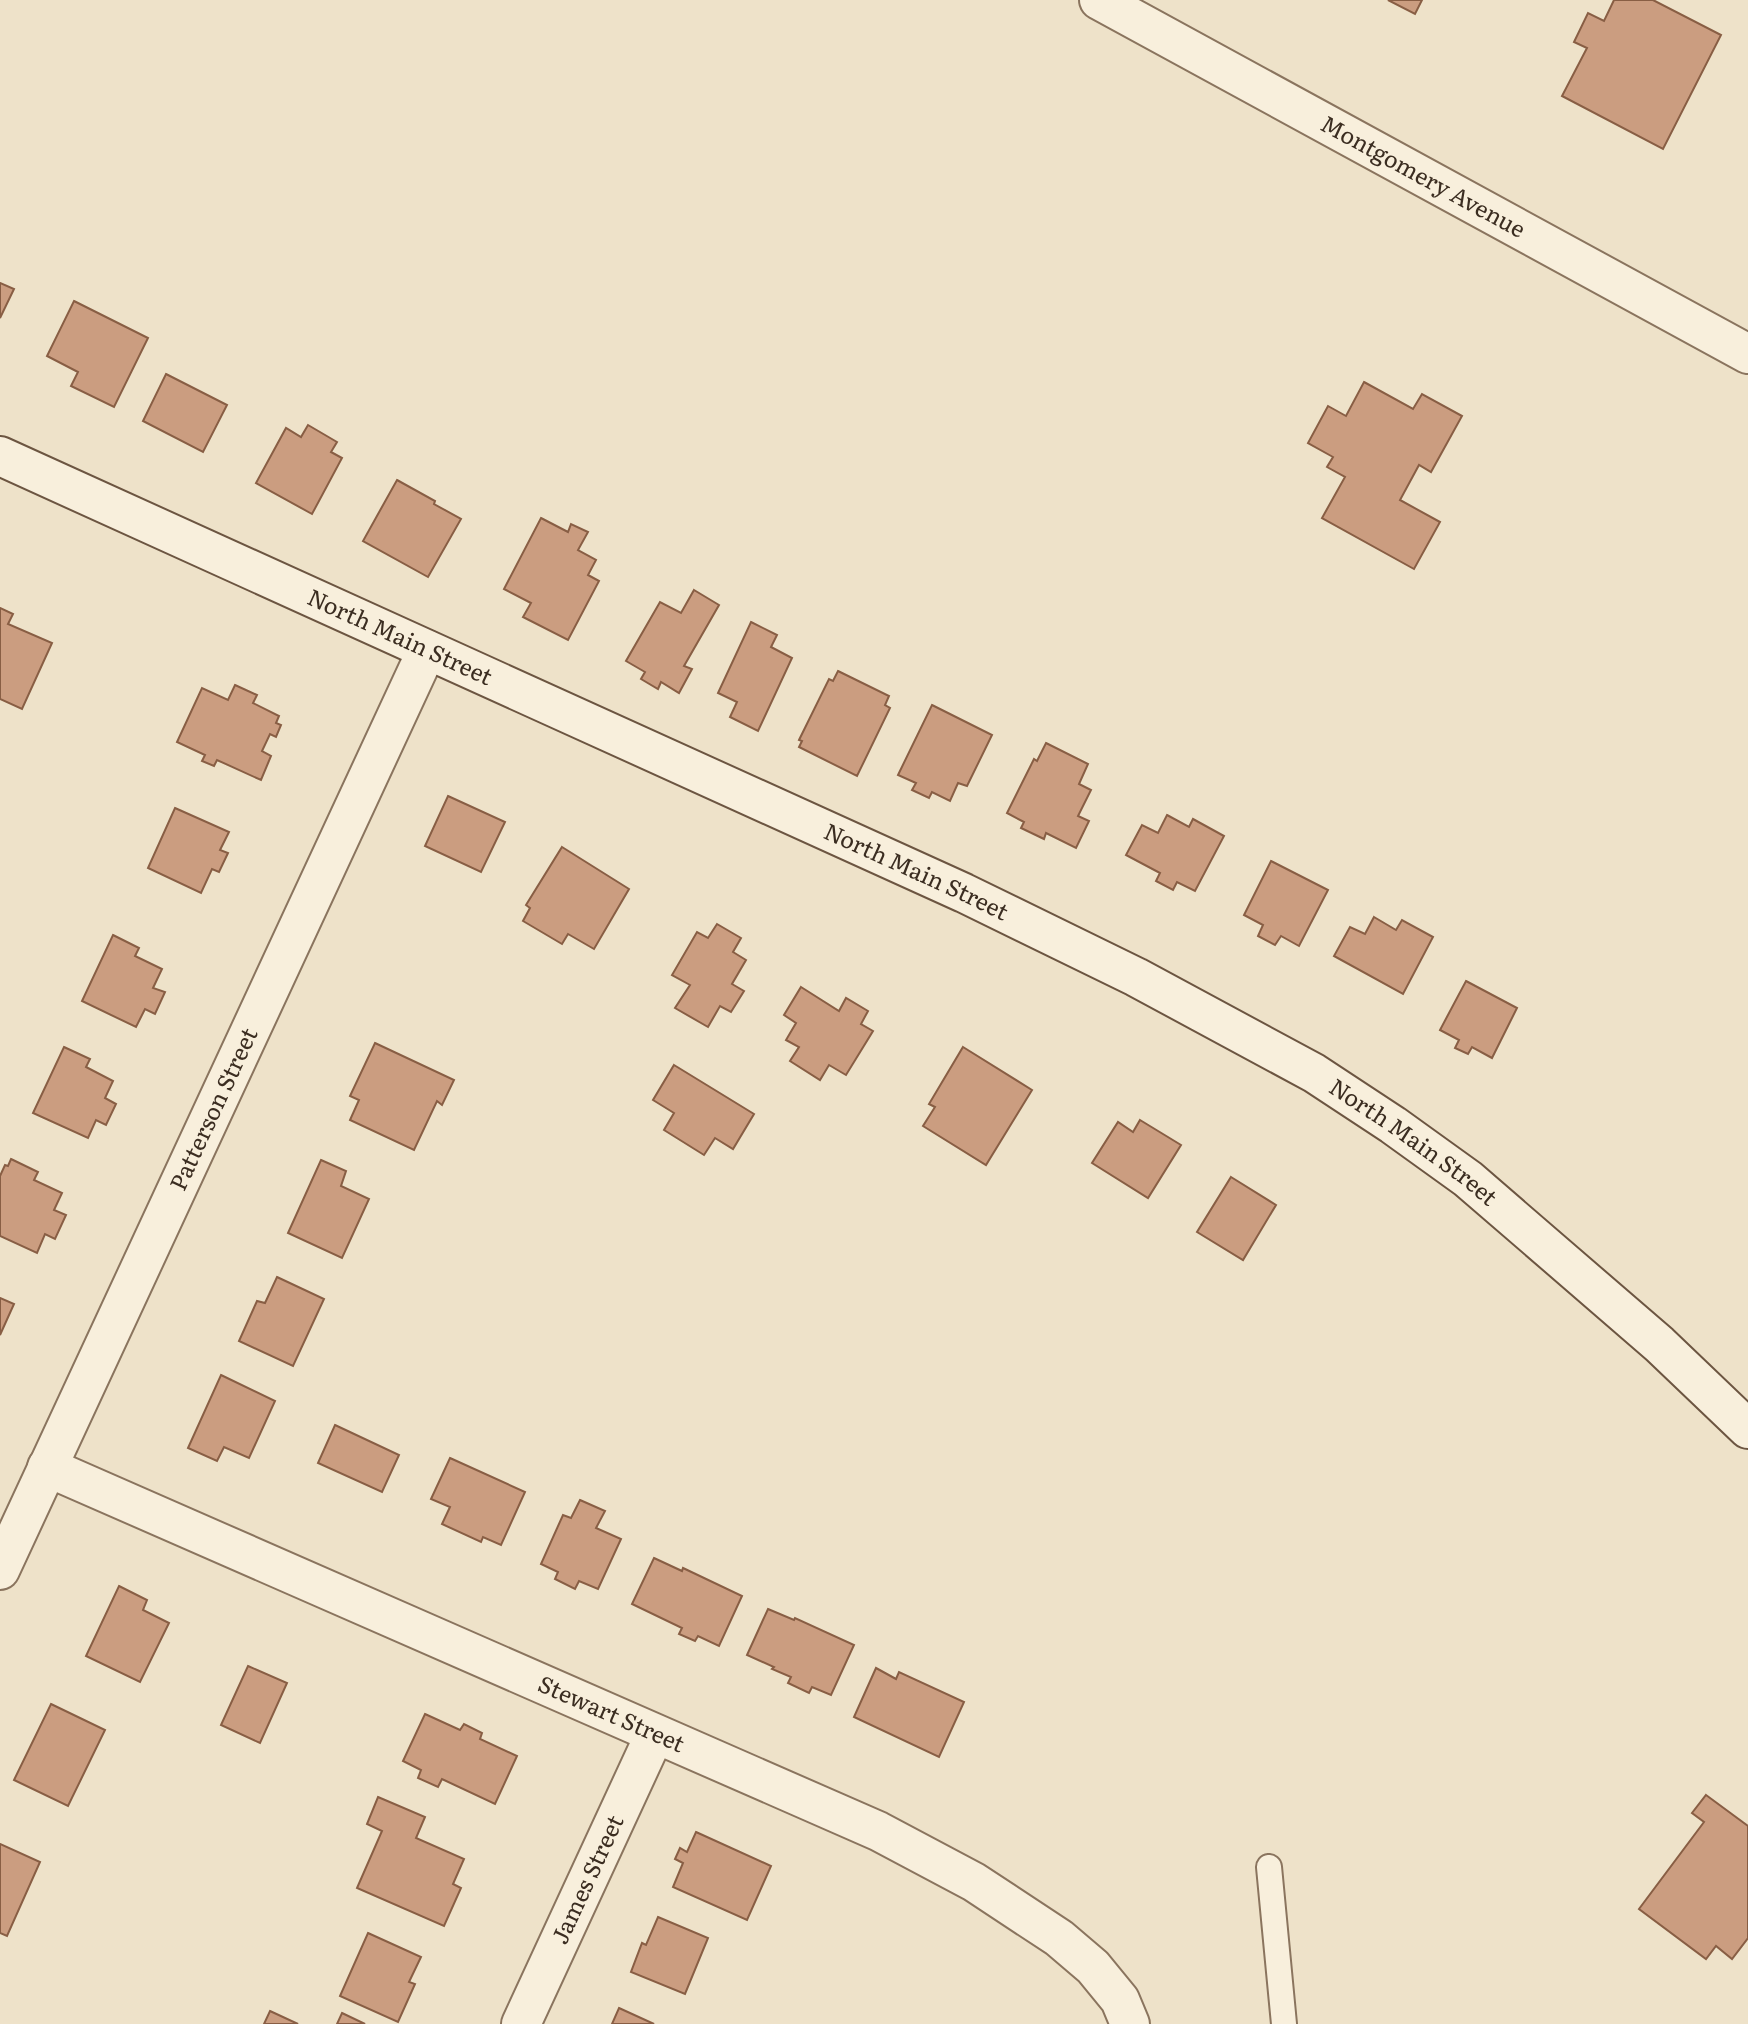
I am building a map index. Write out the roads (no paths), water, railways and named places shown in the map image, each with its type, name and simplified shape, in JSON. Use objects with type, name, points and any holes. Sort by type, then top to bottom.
[{"type":"street","name":"Montgomery Avenue","points":[[1099,0],[1748,354]]},
{"type":"street","name":"North Main Street","points":[[0,456],[964,893],[1136,977],[1314,1073],[1468,1179],[1746,1422]]},
{"type":"street","name":"Patterson Street","points":[[0,1570],[427,650]]},
{"type":"street","name":"Stewart Street","points":[[47,1467],[878,1831],[974,1882],[1059,1938],[1093,1967],[1119,2000],[1130,2024]]},
{"type":"street","name":"James Street","points":[[521,2024],[655,1734]]},
{"type":"lane","points":[[1269,1867],[1284,2024]]}]
